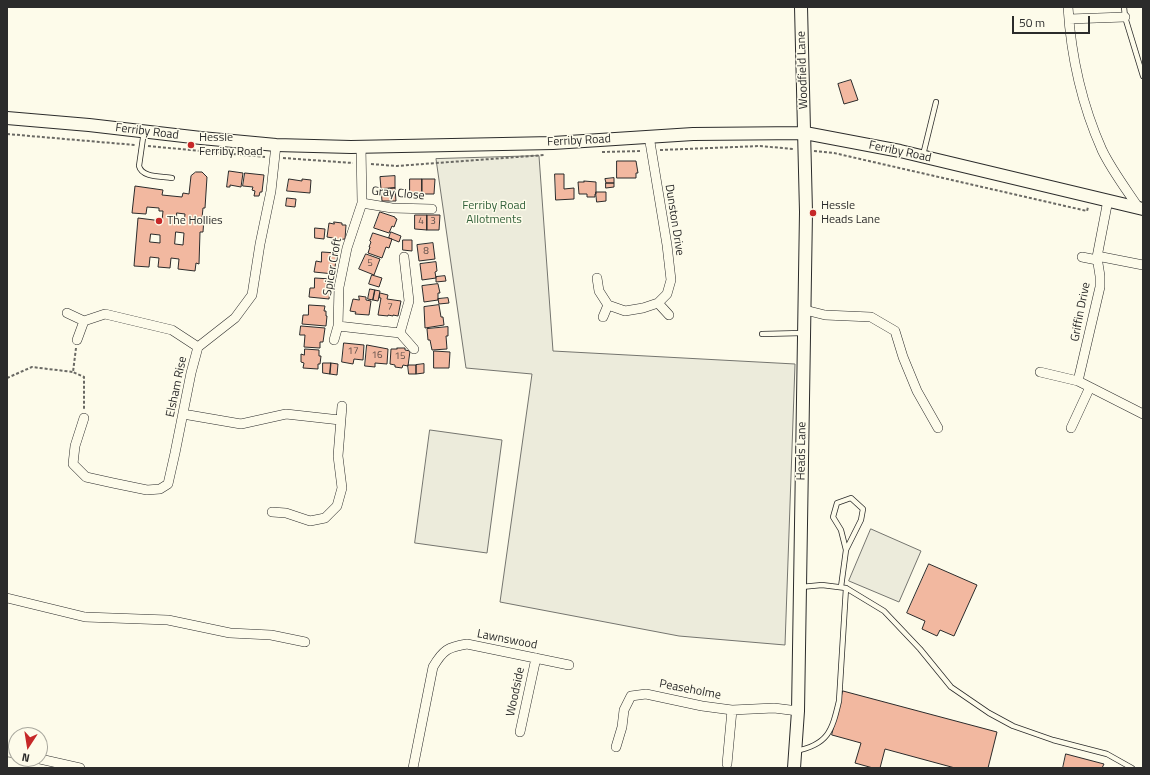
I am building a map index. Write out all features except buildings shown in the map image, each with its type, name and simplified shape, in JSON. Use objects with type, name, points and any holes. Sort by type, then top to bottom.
[{"type":"street","name":"Woodfield Lane","points":[[801,7],[805,133]]},
{"type":"street","points":[[1068,7],[1078,77],[1086,109],[1103,151],[1140,208]]},
{"type":"street","points":[[1069,19],[1125,17]]},
{"type":"street","name":"Ferriby Road","points":[[7,118],[276,145],[361,146],[553,143],[694,134],[805,133],[923,156],[1140,208]]},
{"type":"street","name":"Heads Lane","points":[[794,768],[798,711],[805,310],[805,133]]},
{"type":"street","name":"Dunston Drive","points":[[649,136],[667,245],[671,280],[667,294],[658,302]]},
{"type":"street","name":"Elsham Rise","points":[[84,418],[75,446],[73,464],[86,477],[147,490],[160,489],[168,484],[191,373],[198,347],[235,318],[252,295],[260,244],[271,191],[276,145]]},
{"type":"street","name":"Spicer Croft","points":[[334,340],[338,326],[339,287],[347,248],[362,203],[361,146]]},
{"type":"street","name":"Griffin Drive","points":[[1078,381],[1100,287],[1097,258],[1108,200]]},
{"type":"street","name":"Gray Close","points":[[362,203],[392,208],[432,209]]},
{"type":"street","points":[[400,333],[409,301],[404,257]]},
{"type":"street","points":[[1082,257],[1143,265]]},
{"type":"street","points":[[597,278],[599,291],[608,305],[625,311],[642,308],[658,302],[669,315]]},
{"type":"street","points":[[602,317],[608,305]]},
{"type":"street","points":[[805,310],[825,315],[871,317],[895,331],[903,357],[917,391],[938,428]]},
{"type":"street","points":[[67,313],[84,321],[105,314],[172,330],[198,347]]},
{"type":"street","points":[[78,340],[84,321]]},
{"type":"street","points":[[338,326],[400,333],[414,349]]},
{"type":"street","points":[[1040,372],[1078,381],[1143,414]]},
{"type":"street","points":[[1071,428],[1090,387]]},
{"type":"street","points":[[272,512],[286,513],[310,521],[325,518],[337,506],[342,488],[338,456],[342,406]]},
{"type":"street","points":[[183,414],[241,424],[286,414],[340,420]]},
{"type":"street","points":[[7,598],[85,617],[168,620],[230,633],[271,634],[305,642]]},
{"type":"street","name":"Lawnswood","points":[[413,768],[433,667],[440,656],[452,646],[467,644],[569,665]]},
{"type":"street","name":"Woodside","points":[[520,732],[536,658]]},
{"type":"street","name":"Peaseholme","points":[[616,747],[622,727],[624,710],[631,696],[646,694],[702,706],[732,710],[774,708],[798,711]]},
{"type":"street","points":[[727,764],[732,710]]},
{"type":"street","points":[[48,763],[80,768]]},
{"type":"lane","points":[[1124,7],[1125,17],[1143,76]]},
{"type":"lane","points":[[923,156],[936,102]]},
{"type":"lane","points":[[144,131],[139,166],[140,170],[144,174],[172,178]]},
{"type":"lane","points":[[762,334],[804,333]]},
{"type":"lane","points":[[841,587],[846,550],[861,520],[863,509],[851,498],[837,502],[833,517],[841,530],[846,550]]},
{"type":"lane","points":[[799,587],[822,585],[846,588],[884,611],[920,649],[951,687],[989,713],[1013,726],[1106,754],[1132,768]]},
{"type":"lane","points":[[795,751],[810,748],[823,739],[830,732],[834,720],[839,701],[846,588]]},
{"type":"path","points":[[7,134],[140,146]]},
{"type":"path","points":[[148,146],[265,157]]},
{"type":"path","points":[[658,150],[760,146],[797,150]]},
{"type":"path","points":[[595,152],[642,151]]},
{"type":"path","points":[[812,151],[834,153],[1086,212],[1089,204]]},
{"type":"path","points":[[366,164],[397,166],[547,155]]},
{"type":"path","points":[[281,158],[358,163]]},
{"type":"path","points":[[73,372],[78,340]]},
{"type":"path","points":[[7,378],[32,367],[73,372],[84,377],[84,418]]},
{"type":"green space","name":"Ferriby Road Allotments","points":[[539,156],[553,351],[795,364],[785,645],[679,636],[500,602],[532,374],[466,368],[436,159]]},
{"type":"green space","points":[[430,430],[502,440],[487,553],[415,543]]},
{"type":"green space","points":[[871,529],[921,551],[899,602],[849,581]]},
{"type":"place","name":"Hessle Ferriby Road","points":[[191,145]]},
{"type":"place","name":"Hessle Heads Lane","points":[[813,213]]},
{"type":"place","name":"The Hollies","points":[[159,221]]}]
